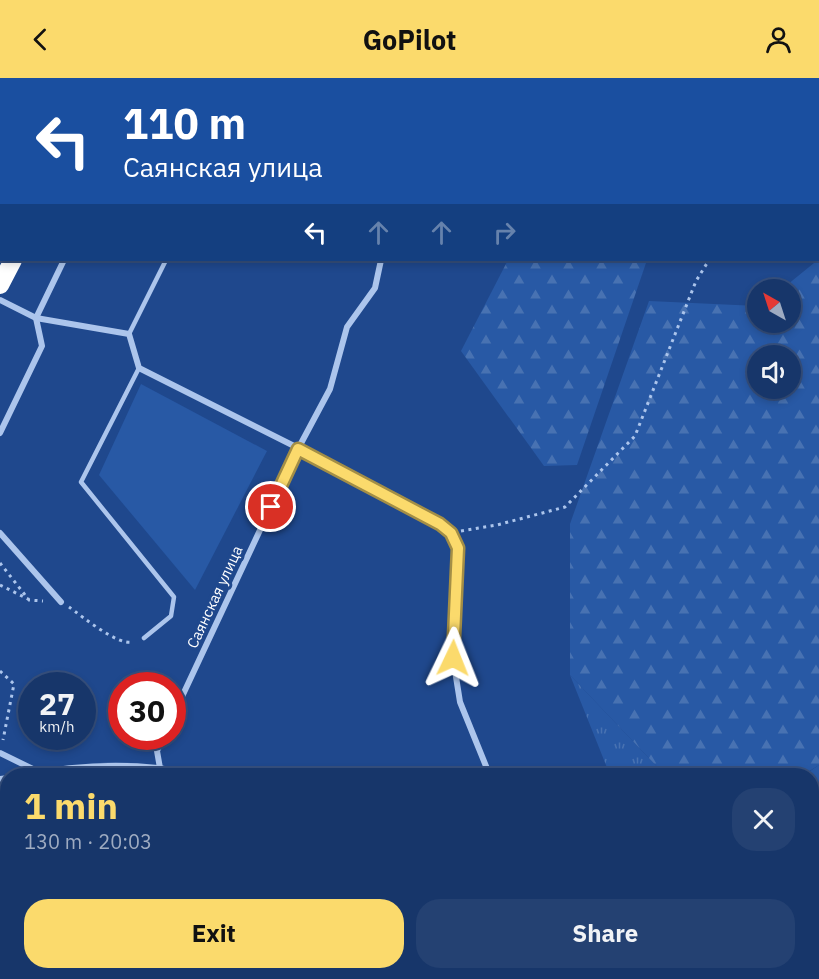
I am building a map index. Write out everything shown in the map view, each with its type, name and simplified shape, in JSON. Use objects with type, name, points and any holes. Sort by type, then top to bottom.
[{"type":"highway","points":[[0,285],[12,261]]},
{"type":"street","points":[[0,433],[42,346],[36,318],[64,261]]},
{"type":"street","name":"Саянская улица","points":[[186,688],[298,449],[330,389],[347,327],[375,288],[381,261]]},
{"type":"street","points":[[0,300],[36,318],[129,334],[140,368],[440,524],[451,533],[458,548],[453,658],[460,702],[487,768]]},
{"type":"street","points":[[0,533],[61,602]]},
{"type":"street","points":[[95,768],[113,766],[160,768],[157,750]]},
{"type":"street","points":[[0,753],[29,768]]},
{"type":"lane","points":[[129,334],[166,261]]},
{"type":"lane","points":[[140,368],[81,482],[174,597],[171,616],[144,638]]},
{"type":"path","points":[[451,533],[497,525],[565,507],[635,436],[696,281],[708,261]]},
{"type":"path","points":[[0,585],[29,600]]},
{"type":"path","points":[[0,671],[14,684],[3,740]]},
{"type":"green space","points":[[507,261],[647,261],[577,465],[544,466],[461,351]]},
{"type":"green space","points":[[819,261],[819,765],[814,768],[658,768],[570,675],[570,524],[649,301],[747,306],[747,333],[801,333],[801,279],[794,279]]},
{"type":"green space","points":[[141,384],[267,451],[195,590],[99,475]]},
{"type":"green space","points":[[570,675],[658,768],[607,768]]},
{"type":"route","points":[[271,507],[298,449],[440,524],[451,533],[458,548],[453,658]]}]
